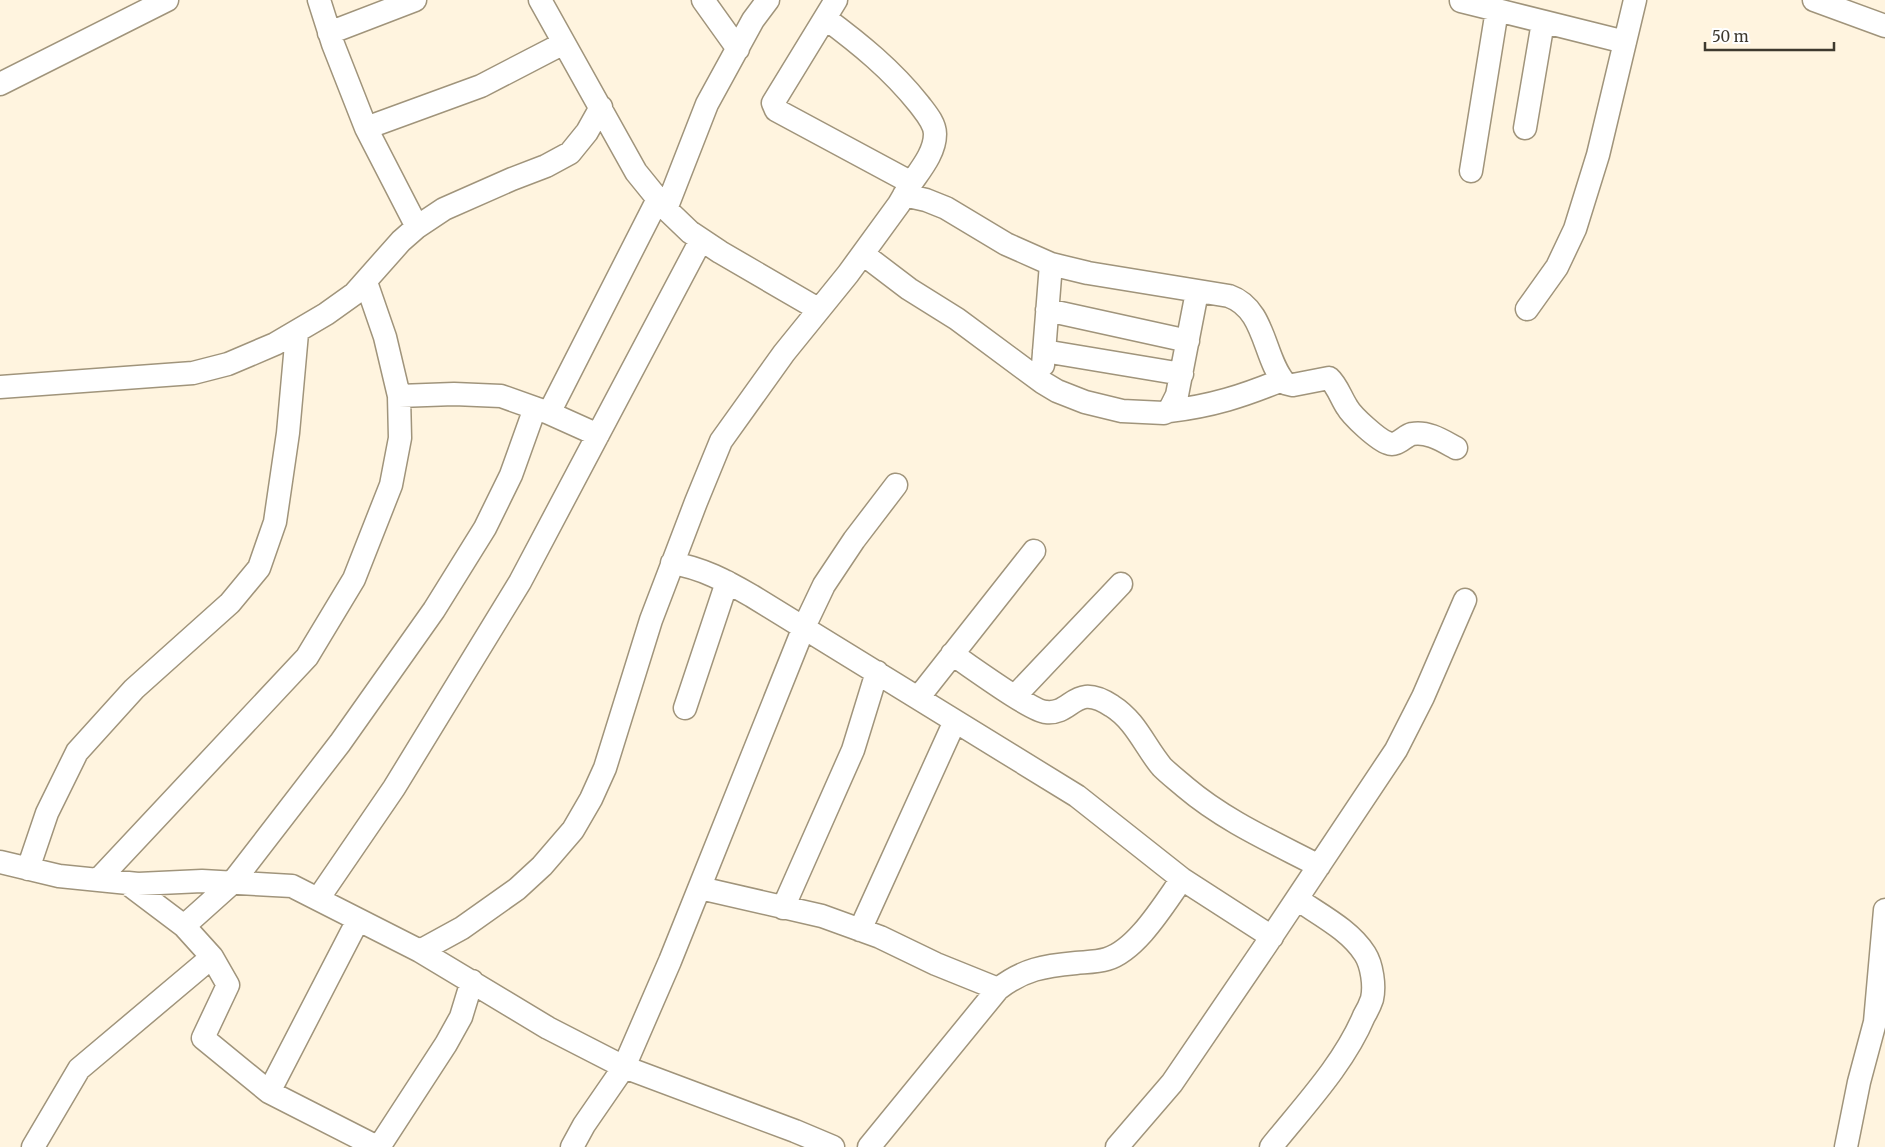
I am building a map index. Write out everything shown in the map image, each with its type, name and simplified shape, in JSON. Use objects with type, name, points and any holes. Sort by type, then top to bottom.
[{"type":"street","points":[[0,84],[167,0]]},
{"type":"street","points":[[319,0],[329,33],[366,128],[417,227]]},
{"type":"street","points":[[329,33],[415,0]]},
{"type":"street","points":[[540,0],[636,172],[662,204],[690,232],[701,240],[818,309]]},
{"type":"street","points":[[703,0],[738,49]]},
{"type":"street","points":[[184,926],[232,883],[340,743],[434,610],[485,528],[542,411],[662,204],[707,104],[753,20],[768,0]]},
{"type":"street","points":[[1527,309],[1557,267],[1575,229],[1598,154],[1635,0]]},
{"type":"street","points":[[1814,0],[1885,26]]},
{"type":"street","points":[[1461,1],[1625,42]]},
{"type":"street","points":[[420,951],[462,928],[517,889],[542,866],[573,830],[591,799],[605,768],[651,620],[696,502],[722,441],[745,405],[818,309],[863,254],[907,190],[933,149],[936,132],[928,117],[892,73],[859,43],[831,9],[773,103],[773,106],[776,110],[908,181],[907,190]]},
{"type":"street","points":[[1471,171],[1497,10]]},
{"type":"street","points":[[1525,128],[1544,22]]},
{"type":"street","points":[[366,128],[481,86],[564,43]]},
{"type":"street","points":[[0,387],[193,373],[228,364],[297,332],[354,294],[400,241],[444,209],[546,166],[570,152],[587,132],[600,107]]},
{"type":"street","points":[[907,190],[946,208],[1006,244],[1051,264],[1088,273],[1230,296],[1244,303],[1254,317],[1285,383],[1292,385],[1329,378],[1335,384],[1348,410],[1362,424],[1389,444],[1395,444],[1413,434],[1422,434],[1437,438],[1456,448]]},
{"type":"street","points":[[318,899],[394,788],[520,582],[701,240]]},
{"type":"street","points":[[863,254],[909,288],[958,319],[1042,382],[1057,391],[1085,402],[1122,411],[1157,414],[1169,410],[1199,408],[1232,400],[1282,380]]},
{"type":"street","points":[[1042,382],[1051,264]]},
{"type":"street","points":[[98,880],[307,656],[354,579],[392,485],[400,438],[399,396],[385,337],[366,282]]},
{"type":"street","points":[[1169,410],[1177,394],[1182,374],[1197,292]]},
{"type":"street","points":[[1047,310],[1188,341]]},
{"type":"street","points":[[28,869],[46,813],[77,752],[134,690],[230,603],[259,568],[275,522],[288,433],[297,332]]},
{"type":"street","points":[[1044,351],[1182,374]]},
{"type":"street","points":[[399,396],[454,394],[501,396],[598,435]]},
{"type":"street","points":[[572,1147],[584,1125],[624,1067],[700,888],[804,627],[829,578],[854,540],[896,484]]},
{"type":"street","points":[[918,698],[1034,551]]},
{"type":"street","points":[[672,563],[692,567],[728,582],[1077,796],[1182,879],[1272,936]]},
{"type":"street","points":[[685,708],[728,582]]},
{"type":"street","points":[[1015,696],[1121,584]]},
{"type":"street","points":[[1116,1147],[1172,1083],[1396,750],[1423,697],[1465,600]]},
{"type":"street","points":[[952,654],[1015,696],[1044,712],[1053,712],[1077,699],[1088,696],[1099,698],[1114,707],[1126,718],[1140,733],[1162,767],[1202,801],[1237,823],[1319,866]]},
{"type":"street","points":[[783,908],[853,750],[877,672]]},
{"type":"street","points":[[860,930],[955,721]]},
{"type":"street","points":[[0,862],[59,876],[138,884],[202,881],[292,886],[420,951],[548,1028],[624,1067],[760,1117],[833,1147]]},
{"type":"street","points":[[869,1147],[998,990],[1013,978],[1037,968],[1107,960],[1123,951],[1144,930],[1182,879]]},
{"type":"street","points":[[127,883],[184,926],[212,957],[228,985],[203,1038],[268,1092],[378,1147],[461,1017],[472,981]]},
{"type":"street","points":[[700,888],[822,916],[880,937],[936,964],[998,990]]},
{"type":"street","points":[[1271,1147],[1320,1085],[1356,1034],[1372,998],[1372,973],[1366,956],[1358,945],[1348,934],[1297,899]]},
{"type":"street","points":[[268,1092],[358,920]]},
{"type":"street","points":[[1846,1147],[1859,1082],[1880,1023],[1884,924]]},
{"type":"street","points":[[33,1147],[79,1068],[212,957]]}]
